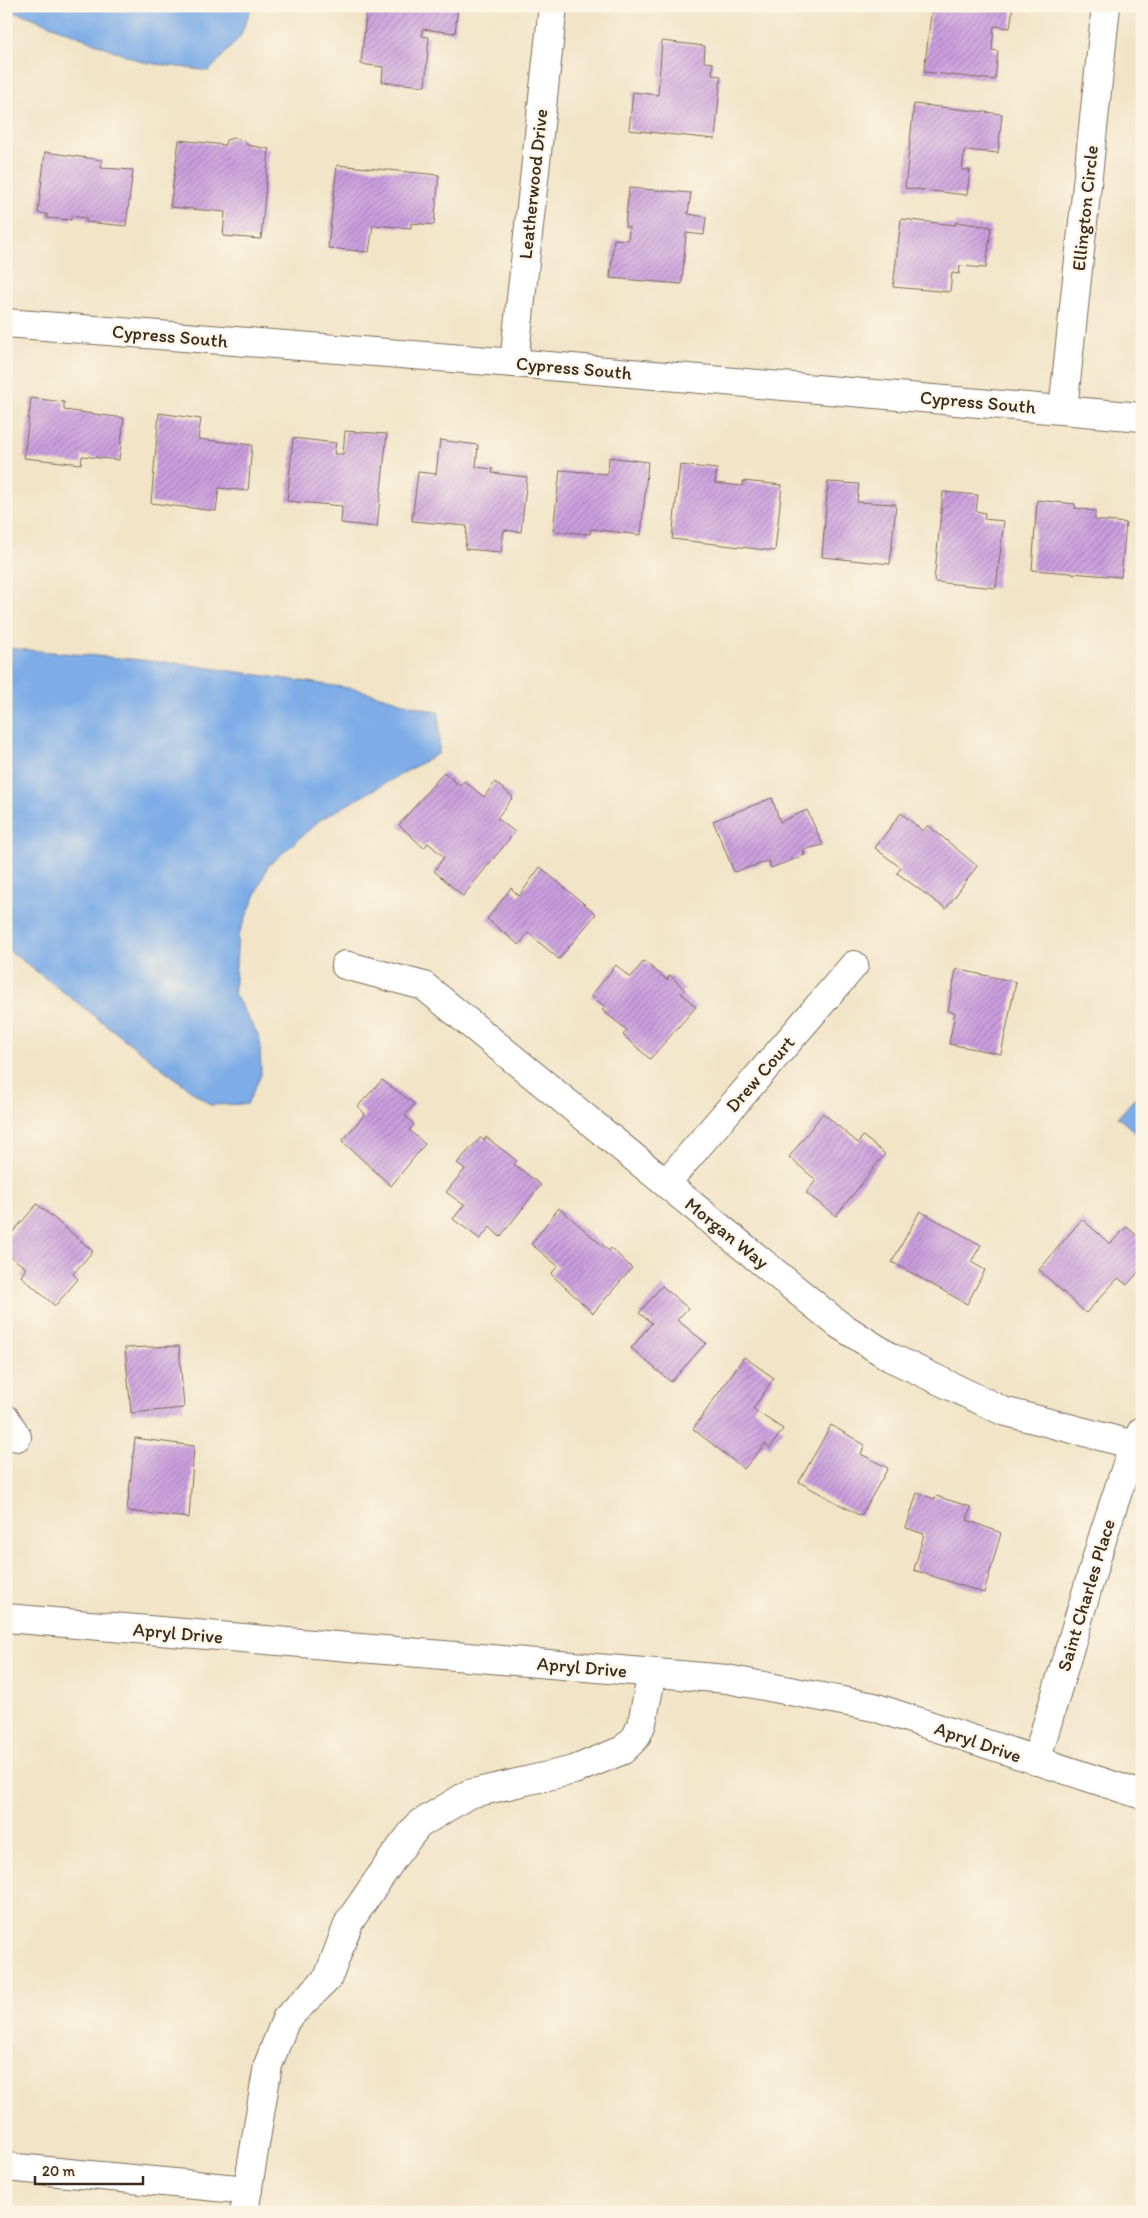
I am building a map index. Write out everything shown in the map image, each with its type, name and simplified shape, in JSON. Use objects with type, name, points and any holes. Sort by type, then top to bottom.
[{"type":"street","name":"Leatherwood Drive","points":[[514,363],[553,6]]},
{"type":"street","name":"Ellington Circle","points":[[1063,410],[1106,6]]},
{"type":"street","name":"Cypress South","points":[[6,323],[514,363],[1142,417]]},
{"type":"street","name":"Morgan Way","points":[[344,965],[424,986],[838,1324],[890,1357],[1003,1411],[1139,1442]]},
{"type":"street","name":"Drew Court","points":[[666,1183],[854,965]]},
{"type":"street","name":"Saint Charles Place","points":[[1036,1761],[1104,1533],[1139,1442]]},
{"type":"street","name":"Apryl Drive","points":[[6,1618],[727,1679],[874,1707],[1142,1795]]},
{"type":"street","points":[[6,2167],[246,2201],[268,2065],[286,2020],[328,1978],[349,1922],[418,1825],[469,1794],[574,1770],[623,1750],[636,1737],[642,1723],[652,1672]]},
{"type":"water","points":[[6,6],[252,6],[240,37],[209,71],[142,62],[25,15],[6,11]]},
{"type":"water","points":[[6,648],[176,663],[356,689],[439,713],[439,753],[320,820],[268,866],[238,936],[234,993],[260,1039],[261,1075],[247,1104],[210,1105],[6,948]]},
{"type":"water","points":[[1142,1090],[1142,1131],[1138,1135],[1118,1117]]},
{"type":"building","points":[[367,6],[458,6],[455,33],[422,29],[422,36],[429,37],[425,86],[382,82],[383,67],[361,64]]},
{"type":"building","points":[[932,6],[1013,6],[1010,28],[994,26],[992,50],[998,51],[995,80],[924,72]]},
{"type":"building","points":[[662,41],[705,46],[704,62],[713,63],[712,75],[721,76],[715,139],[629,130],[633,92],[658,95]]},
{"type":"building","points":[[914,104],[1002,114],[998,153],[965,150],[962,170],[970,170],[967,195],[905,188]]},
{"type":"building","points":[[233,138],[244,140],[247,145],[269,149],[261,239],[223,236],[225,212],[170,207],[179,140],[225,145],[226,140]]},
{"type":"building","points":[[45,152],[102,160],[101,168],[133,170],[126,226],[86,222],[86,218],[71,216],[71,220],[47,218],[47,214],[38,213]]},
{"type":"building","points":[[337,165],[439,175],[434,225],[411,223],[411,228],[373,225],[369,252],[328,248]]},
{"type":"building","points":[[629,188],[691,193],[688,214],[706,217],[704,235],[686,233],[682,284],[610,278],[614,239],[628,240],[629,227],[625,227]]},
{"type":"building","points":[[901,219],[956,225],[956,222],[991,227],[986,268],[960,266],[959,274],[952,273],[950,292],[893,287]]},
{"type":"building","points":[[31,398],[64,402],[64,410],[124,418],[119,460],[82,456],[81,464],[24,458]]},
{"type":"building","points":[[159,413],[201,419],[198,439],[252,445],[248,491],[219,488],[216,511],[151,503]]},
{"type":"building","points":[[345,431],[387,434],[377,527],[341,523],[342,506],[287,501],[293,438],[336,443],[334,454],[343,454]]},
{"type":"building","points":[[440,440],[478,445],[476,467],[493,469],[492,473],[527,477],[521,532],[504,530],[501,552],[465,549],[467,526],[412,521],[418,472],[436,474]]},
{"type":"building","points":[[609,457],[648,462],[641,535],[591,529],[590,534],[553,531],[560,470],[608,474]]},
{"type":"building","points":[[680,465],[717,469],[715,483],[743,486],[743,481],[782,485],[775,551],[672,539]]},
{"type":"building","points":[[828,482],[859,484],[857,502],[896,504],[890,564],[822,557]]},
{"type":"building","points":[[943,492],[978,495],[976,511],[985,513],[984,519],[1004,521],[996,588],[934,582]]},
{"type":"building","points":[[1037,500],[1075,504],[1075,508],[1095,511],[1095,520],[1126,523],[1121,577],[1032,570]]},
{"type":"building","points":[[444,772],[460,786],[464,781],[484,797],[495,782],[513,797],[497,818],[515,832],[463,896],[434,871],[444,857],[428,843],[424,848],[399,825]]},
{"type":"building","points":[[772,798],[780,822],[807,810],[823,845],[803,850],[805,855],[771,868],[769,861],[734,872],[713,821]]},
{"type":"building","points":[[901,813],[923,831],[928,825],[977,866],[946,909],[897,873],[901,868],[875,848]]},
{"type":"building","points":[[540,867],[596,914],[559,959],[528,933],[519,945],[487,919],[511,888],[519,896]]},
{"type":"building","points":[[644,961],[667,980],[670,975],[685,990],[681,993],[696,1007],[650,1059],[623,1035],[627,1030],[602,1010],[606,1007],[591,996],[616,965],[630,978]]},
{"type":"building","points":[[956,969],[1016,982],[1001,1054],[949,1044],[955,1013],[948,1011]]},
{"type":"building","points":[[382,1080],[415,1104],[405,1116],[414,1124],[409,1130],[425,1144],[391,1186],[342,1141],[365,1114],[358,1106]]},
{"type":"building","points":[[823,1113],[858,1143],[863,1136],[885,1154],[836,1216],[806,1193],[816,1180],[789,1157]]},
{"type":"building","points":[[486,1137],[517,1161],[514,1164],[541,1185],[500,1237],[490,1227],[480,1239],[453,1219],[464,1205],[446,1192],[465,1169],[457,1163],[480,1138],[484,1140]]},
{"type":"building","points":[[37,1204],[93,1251],[73,1274],[78,1279],[55,1306],[21,1276],[26,1268],[6,1253],[6,1240]]},
{"type":"building","points":[[559,1208],[609,1251],[611,1248],[632,1268],[593,1313],[551,1274],[558,1266],[531,1244]]},
{"type":"building","points":[[920,1211],[981,1245],[971,1262],[985,1270],[967,1304],[892,1262]]},
{"type":"building","points":[[1082,1219],[1110,1244],[1127,1227],[1142,1240],[1142,1268],[1127,1285],[1118,1278],[1086,1313],[1039,1270]]},
{"type":"building","points":[[662,1286],[688,1308],[677,1320],[706,1343],[671,1382],[631,1348],[652,1323],[639,1313]]},
{"type":"building","points":[[179,1346],[184,1408],[131,1413],[125,1348]]},
{"type":"building","points":[[744,1357],[774,1378],[753,1409],[783,1429],[770,1448],[765,1444],[744,1469],[693,1429]]},
{"type":"building","points":[[831,1425],[865,1445],[861,1454],[888,1468],[861,1516],[799,1482]]},
{"type":"building","points":[[135,1438],[194,1446],[189,1518],[127,1511]]},
{"type":"building","points":[[917,1493],[935,1499],[936,1496],[971,1507],[967,1520],[1001,1533],[984,1593],[914,1570],[924,1534],[906,1528]]}]
